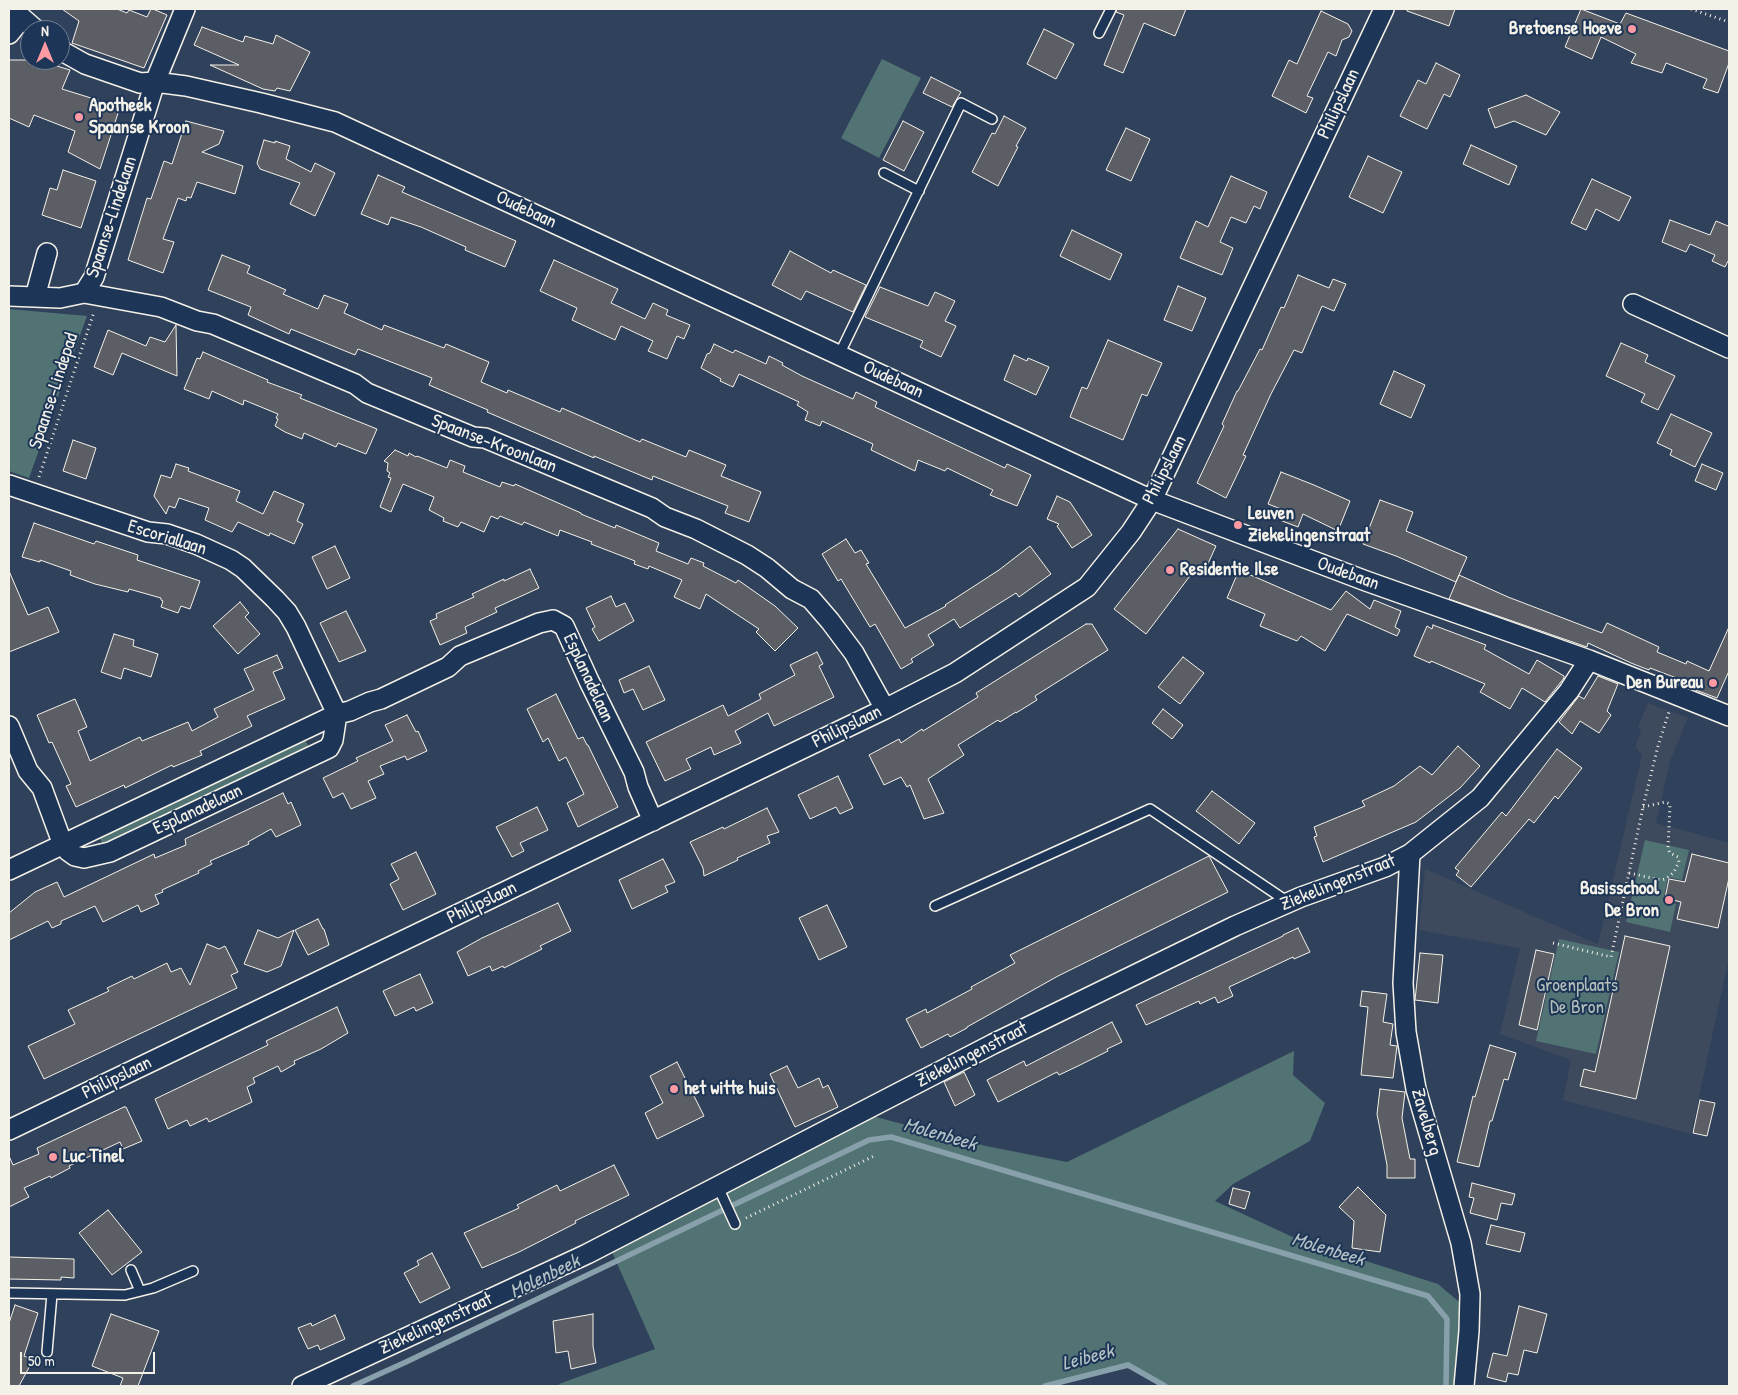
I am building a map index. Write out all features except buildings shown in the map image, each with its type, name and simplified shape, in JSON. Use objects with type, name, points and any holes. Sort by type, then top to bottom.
[{"type":"street","name":"Spaanse-Lindelaan","points":[[92,295],[94,277],[155,82],[185,9]]},
{"type":"street","name":"Philipslaan","points":[[9,1130],[885,710],[955,673],[1087,588],[1131,532],[1152,500],[1384,9]]},
{"type":"street","points":[[9,34],[17,13]]},
{"type":"street","name":"Oudebaan","points":[[70,56],[84,64],[140,83],[155,82],[196,88],[335,122],[1152,500],[1366,581],[1589,660],[1729,716]]},
{"type":"street","points":[[35,297],[47,253]]},
{"type":"street","name":"Spaanse-Kroonlaan","points":[[9,296],[60,298],[92,295],[161,308],[197,321],[213,324],[355,384],[376,397],[473,437],[485,438],[652,508],[666,517],[735,548],[767,568],[792,589],[811,600],[854,652],[885,710]]},
{"type":"street","points":[[1633,304],[1729,348]]},
{"type":"street","name":"Escoriallaan","points":[[9,485],[148,532],[167,534],[196,544],[231,560],[243,568],[287,612],[337,714]]},
{"type":"street","name":"Esplanadelaan","points":[[9,870],[337,714],[381,699],[448,667],[460,656],[539,622],[553,620],[564,626],[593,690],[634,772],[653,821]]},
{"type":"street","name":"Ziekelingenstraat","points":[[302,1386],[586,1254],[993,1044],[1226,930],[1288,902],[1385,867],[1410,854],[1480,798],[1569,691],[1589,660]]},
{"type":"street","name":"Esplanadelaan","points":[[64,845],[75,856],[84,858],[110,852],[328,748],[333,740],[337,714]]},
{"type":"street","points":[[9,726],[28,771],[42,788],[64,845]]},
{"type":"street","name":"Zavelberg","points":[[1410,854],[1402,983],[1406,1032],[1416,1089],[1461,1243],[1470,1294],[1470,1331],[1464,1386]]},
{"type":"lane","points":[[1099,33],[1110,9]]},
{"type":"lane","points":[[839,355],[961,103],[992,119]]},
{"type":"lane","points":[[884,172],[919,190]]},
{"type":"lane","points":[[935,906],[1150,809],[1288,902]]},
{"type":"lane","points":[[718,1187],[734,1224]]},
{"type":"lane","points":[[131,1270],[140,1291]]},
{"type":"lane","points":[[9,1293],[124,1295],[153,1288],[193,1271]]},
{"type":"lane","points":[[47,1352],[52,1294]]},
{"type":"path","points":[[1691,9],[1729,22]]},
{"type":"path","name":"Spaanse-Lindepad","points":[[33,494],[70,389],[92,295]]},
{"type":"path","points":[[1553,943],[1611,957],[1643,807],[1658,746],[1675,694]]},
{"type":"path","points":[[1629,873],[1661,880],[1666,879],[1674,872],[1679,862],[1678,857],[1670,853],[1668,849],[1670,804],[1665,802],[1643,807]]},
{"type":"path","points":[[734,1224],[874,1156]]},
{"type":"shaded area","name":"Basisschool De Bron","points":[[1648,703],[1688,718],[1670,761],[1656,823],[1729,843],[1729,958],[1691,1134],[1563,1100],[1571,1060],[1500,1034],[1520,948],[1419,930],[1425,869],[1598,944],[1642,755],[1635,747],[1641,731],[1638,726]]},
{"type":"green space","points":[[882,59],[921,78],[879,158],[841,138]]},
{"type":"green space","points":[[9,309],[87,316],[29,478],[9,471]]},
{"type":"green space","points":[[302,734],[309,747],[104,846],[97,833]]},
{"type":"green space","name":"Groenplaats De Bron","points":[[1645,840],[1689,850],[1682,880],[1668,877],[1663,901],[1676,904],[1670,932],[1626,922]]},
{"type":"green space","name":"Groenplaats De Bron","points":[[1559,939],[1619,952],[1596,1054],[1536,1041]]},
{"type":"green space","points":[[1294,1051],[1293,1075],[1325,1103],[1310,1141],[1233,1184],[1215,1201],[1297,1239],[1438,1284],[1465,1307],[1458,1386],[1165,1386],[1128,1365],[1049,1386],[560,1386],[559,1384],[655,1349],[612,1252],[872,1116],[986,1146],[1067,1162]]},
{"type":"waterway","name":"Molenbeek","points":[[353,1386],[869,1140],[891,1137],[1428,1296],[1447,1319],[1446,1386]]},
{"type":"waterway","name":"Leibeek","points":[[1045,1386],[1128,1365],[1165,1386]]},
{"type":"place","name":"Bretoense Hoeve","points":[[1632,29]]},
{"type":"place","name":"Apotheek Spaanse Kroon","points":[[79,117]]},
{"type":"place","name":"Leuven Ziekelingenstraat","points":[[1238,525]]},
{"type":"place","name":"Residentie Ilse","points":[[1170,570]]},
{"type":"place","name":"Den Bureau","points":[[1713,683]]},
{"type":"place","name":"Basisschool De Bron","points":[[1669,900]]},
{"type":"place","name":"het witte huis","points":[[674,1089]]},
{"type":"place","name":"Luc Tinel","points":[[53,1157]]}]
